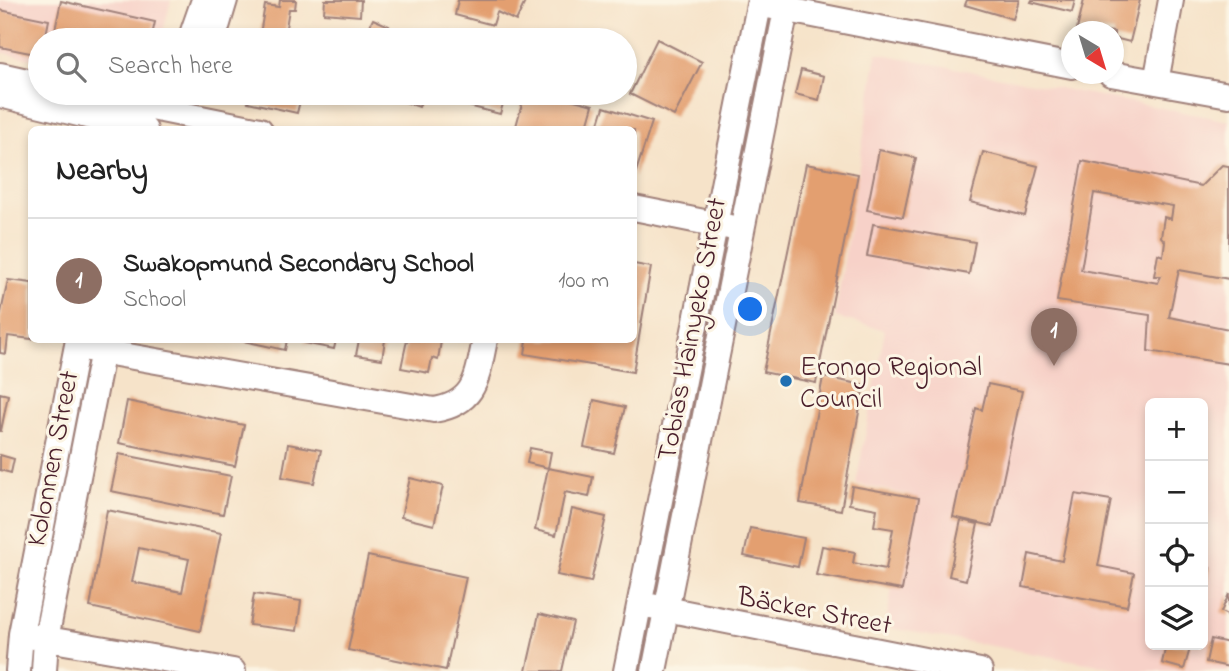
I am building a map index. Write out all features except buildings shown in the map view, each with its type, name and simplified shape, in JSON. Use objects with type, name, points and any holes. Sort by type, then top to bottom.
[{"type":"street","points":[[194,28],[204,0]]},
{"type":"street","points":[[217,28],[225,0]]},
{"type":"street","points":[[1156,82],[1171,0]]},
{"type":"street","points":[[760,2],[1061,64]]},
{"type":"street","name":"Tobias Hainyeko Street","points":[[625,671],[760,2]]},
{"type":"street","name":"Tobias Hainyeko Street","points":[[654,671],[740,230],[787,6]]},
{"type":"street","points":[[0,75],[28,81]]},
{"type":"street","points":[[1124,76],[1229,95]]},
{"type":"street","points":[[0,95],[28,99]]},
{"type":"street","points":[[64,105],[148,118],[182,112],[243,126]]},
{"type":"street","points":[[112,105],[148,118]]},
{"type":"street","points":[[637,209],[740,230]]},
{"type":"street","points":[[77,343],[103,345],[434,410],[450,408],[475,386],[484,343]]},
{"type":"street","name":"Kolonnen Street","points":[[18,671],[21,634],[77,343]]},
{"type":"street","name":"Kolonnen Street","points":[[44,671],[46,639],[103,345]]},
{"type":"street","name":"Bäcker Street","points":[[639,603],[980,671]]},
{"type":"street","points":[[21,634],[233,671]]},
{"type":"shaded area","points":[[0,0],[171,0],[164,28],[28,28],[28,58],[0,52]]},
{"type":"shaded area","points":[[877,53],[1229,121],[1229,671],[1132,671],[885,627],[909,495],[856,484],[885,330],[835,317]]},
{"type":"place","name":"Swakopmund Secondary School","points":[[1054,366]]},
{"type":"place","name":"Erongo Regional Council","points":[[786,381]]}]
